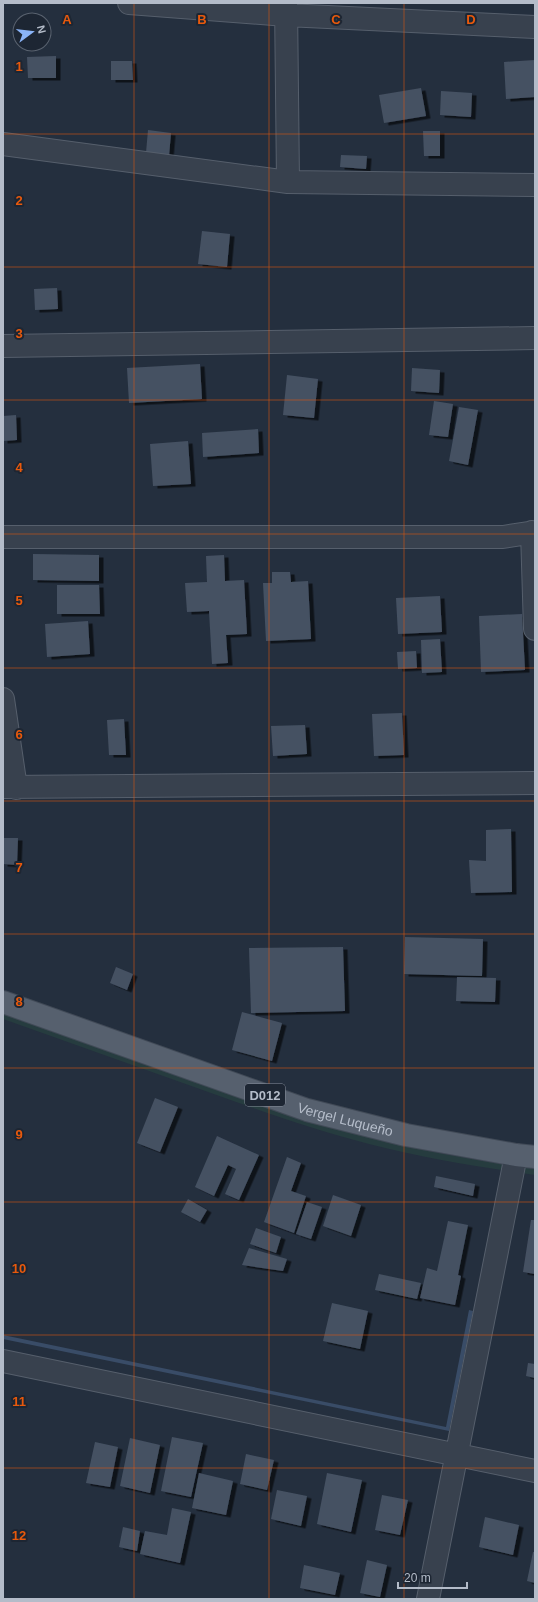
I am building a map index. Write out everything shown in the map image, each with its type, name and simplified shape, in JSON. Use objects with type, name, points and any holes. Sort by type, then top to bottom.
[{"type":"main road","name":"Vergel Luqueño","points":[[3,1002],[307,1110],[406,1135],[525,1156]]},
{"type":"street","points":[[129,3],[286,9],[535,27]]},
{"type":"street","points":[[286,9],[288,182]]},
{"type":"street","points":[[3,144],[288,182],[535,185]]},
{"type":"street","points":[[3,346],[535,338]]},
{"type":"street","points":[[3,537],[503,537],[534,532],[535,629]]},
{"type":"street","points":[[3,699],[10,787],[535,783]]},
{"type":"street","points":[[428,1599],[457,1455],[525,1156]]},
{"type":"street","points":[[3,1361],[535,1471]]},
{"type":"green space","points":[[3,1013],[327,1126],[379,1140],[431,1151],[535,1169],[535,1175],[410,1154],[325,1132],[260,1111],[3,1019]]},
{"type":"water","points":[[469,1310],[473,1311],[449,1431],[3,1339],[3,1335],[446,1427]]},
{"type":"building","points":[[56,56],[56,78],[28,78],[27,57]]},
{"type":"building","points":[[535,60],[535,97],[506,99],[504,62]]},
{"type":"building","points":[[111,61],[132,61],[133,80],[111,80]]},
{"type":"building","points":[[421,88],[426,116],[384,123],[379,95]]},
{"type":"building","points":[[441,91],[472,93],[471,117],[440,115]]},
{"type":"building","points":[[148,130],[171,133],[169,156],[146,153]]},
{"type":"building","points":[[423,131],[440,131],[440,156],[424,156]]},
{"type":"building","points":[[341,155],[367,156],[366,169],[340,167]]},
{"type":"building","points":[[202,231],[230,234],[227,267],[198,264]]},
{"type":"building","points":[[57,288],[58,309],[35,310],[34,289]]},
{"type":"building","points":[[200,364],[202,399],[129,403],[127,368]]},
{"type":"building","points":[[412,368],[440,370],[439,393],[411,391]]},
{"type":"building","points":[[287,375],[318,379],[314,418],[283,415]]},
{"type":"building","points":[[434,401],[453,404],[448,437],[429,435]]},
{"type":"building","points":[[459,407],[478,410],[468,465],[449,461]]},
{"type":"building","points":[[16,415],[17,440],[3,441],[3,416]]},
{"type":"building","points":[[258,429],[259,453],[203,457],[202,433]]},
{"type":"building","points":[[188,441],[191,484],[153,486],[150,444]]},
{"type":"building","points":[[33,554],[99,555],[99,581],[33,580]]},
{"type":"building","points":[[224,555],[225,581],[244,580],[247,634],[226,635],[228,663],[212,664],[209,611],[187,612],[185,583],[207,582],[206,556]]},
{"type":"building","points":[[272,572],[290,572],[291,582],[308,581],[311,639],[266,641],[263,583],[272,583]]},
{"type":"building","points":[[57,585],[99,585],[100,614],[57,614]]},
{"type":"building","points":[[440,596],[442,632],[398,634],[396,598]]},
{"type":"building","points":[[522,614],[525,670],[481,672],[479,616]]},
{"type":"building","points":[[88,621],[90,654],[47,657],[45,624]]},
{"type":"building","points":[[440,639],[442,672],[422,673],[421,640]]},
{"type":"building","points":[[416,651],[417,668],[398,669],[397,652]]},
{"type":"building","points":[[402,713],[404,755],[374,756],[372,714]]},
{"type":"building","points":[[124,719],[126,755],[109,755],[107,720]]},
{"type":"building","points":[[305,725],[307,754],[273,756],[271,726]]},
{"type":"building","points":[[511,829],[512,892],[471,893],[469,860],[486,861],[486,830]]},
{"type":"building","points":[[3,838],[18,838],[17,865],[3,864]]},
{"type":"building","points":[[405,937],[483,939],[482,976],[404,974]]},
{"type":"building","points":[[343,947],[345,1011],[251,1013],[249,948]]},
{"type":"building","points":[[116,967],[133,974],[127,990],[110,983]]},
{"type":"building","points":[[457,977],[496,978],[495,1002],[456,1001]]},
{"type":"building","points":[[242,1012],[282,1023],[272,1061],[232,1050]]},
{"type":"building","points":[[155,1098],[178,1107],[160,1152],[137,1143]]},
{"type":"building","points":[[217,1136],[259,1155],[239,1200],[225,1194],[236,1169],[228,1165],[214,1196],[195,1187]]},
{"type":"building","points":[[287,1157],[301,1163],[291,1191],[306,1196],[294,1233],[264,1222]]},
{"type":"building","points":[[436,1176],[475,1184],[473,1196],[434,1187]]},
{"type":"building","points":[[333,1195],[361,1205],[351,1236],[323,1226]]},
{"type":"building","points":[[188,1199],[207,1210],[200,1222],[181,1212]]},
{"type":"building","points":[[307,1202],[322,1207],[311,1239],[296,1234]]},
{"type":"building","points":[[531,1220],[535,1220],[535,1274],[523,1272]]},
{"type":"building","points":[[448,1221],[468,1225],[458,1275],[461,1276],[455,1305],[420,1298],[427,1268],[437,1271]]},
{"type":"building","points":[[256,1228],[281,1237],[276,1253],[250,1244]]},
{"type":"building","points":[[249,1248],[287,1259],[283,1271],[242,1265]]},
{"type":"building","points":[[379,1274],[421,1283],[417,1299],[375,1290]]},
{"type":"building","points":[[332,1303],[368,1311],[360,1349],[323,1341]]},
{"type":"building","points":[[528,1363],[535,1364],[535,1378],[526,1376]]},
{"type":"building","points":[[172,1437],[203,1443],[191,1497],[161,1491]]},
{"type":"building","points":[[130,1438],[160,1445],[150,1493],[120,1486]]},
{"type":"building","points":[[95,1442],[118,1447],[110,1487],[86,1483]]},
{"type":"building","points":[[246,1454],[274,1460],[267,1490],[240,1484]]},
{"type":"building","points":[[199,1473],[233,1481],[226,1515],[192,1508]]},
{"type":"building","points":[[327,1473],[362,1480],[351,1532],[317,1524]]},
{"type":"building","points":[[277,1490],[307,1496],[301,1526],[271,1519]]},
{"type":"building","points":[[382,1495],[408,1500],[400,1535],[375,1530]]},
{"type":"building","points":[[172,1508],[191,1512],[180,1563],[140,1554],[145,1531],[167,1535]]},
{"type":"building","points":[[485,1517],[519,1525],[513,1555],[479,1547]]},
{"type":"building","points":[[123,1527],[140,1531],[137,1551],[119,1547]]},
{"type":"building","points":[[533,1552],[535,1552],[535,1583],[527,1581]]},
{"type":"building","points":[[367,1560],[387,1565],[380,1597],[360,1593]]},
{"type":"building","points":[[304,1565],[340,1573],[335,1595],[300,1588]]}]
